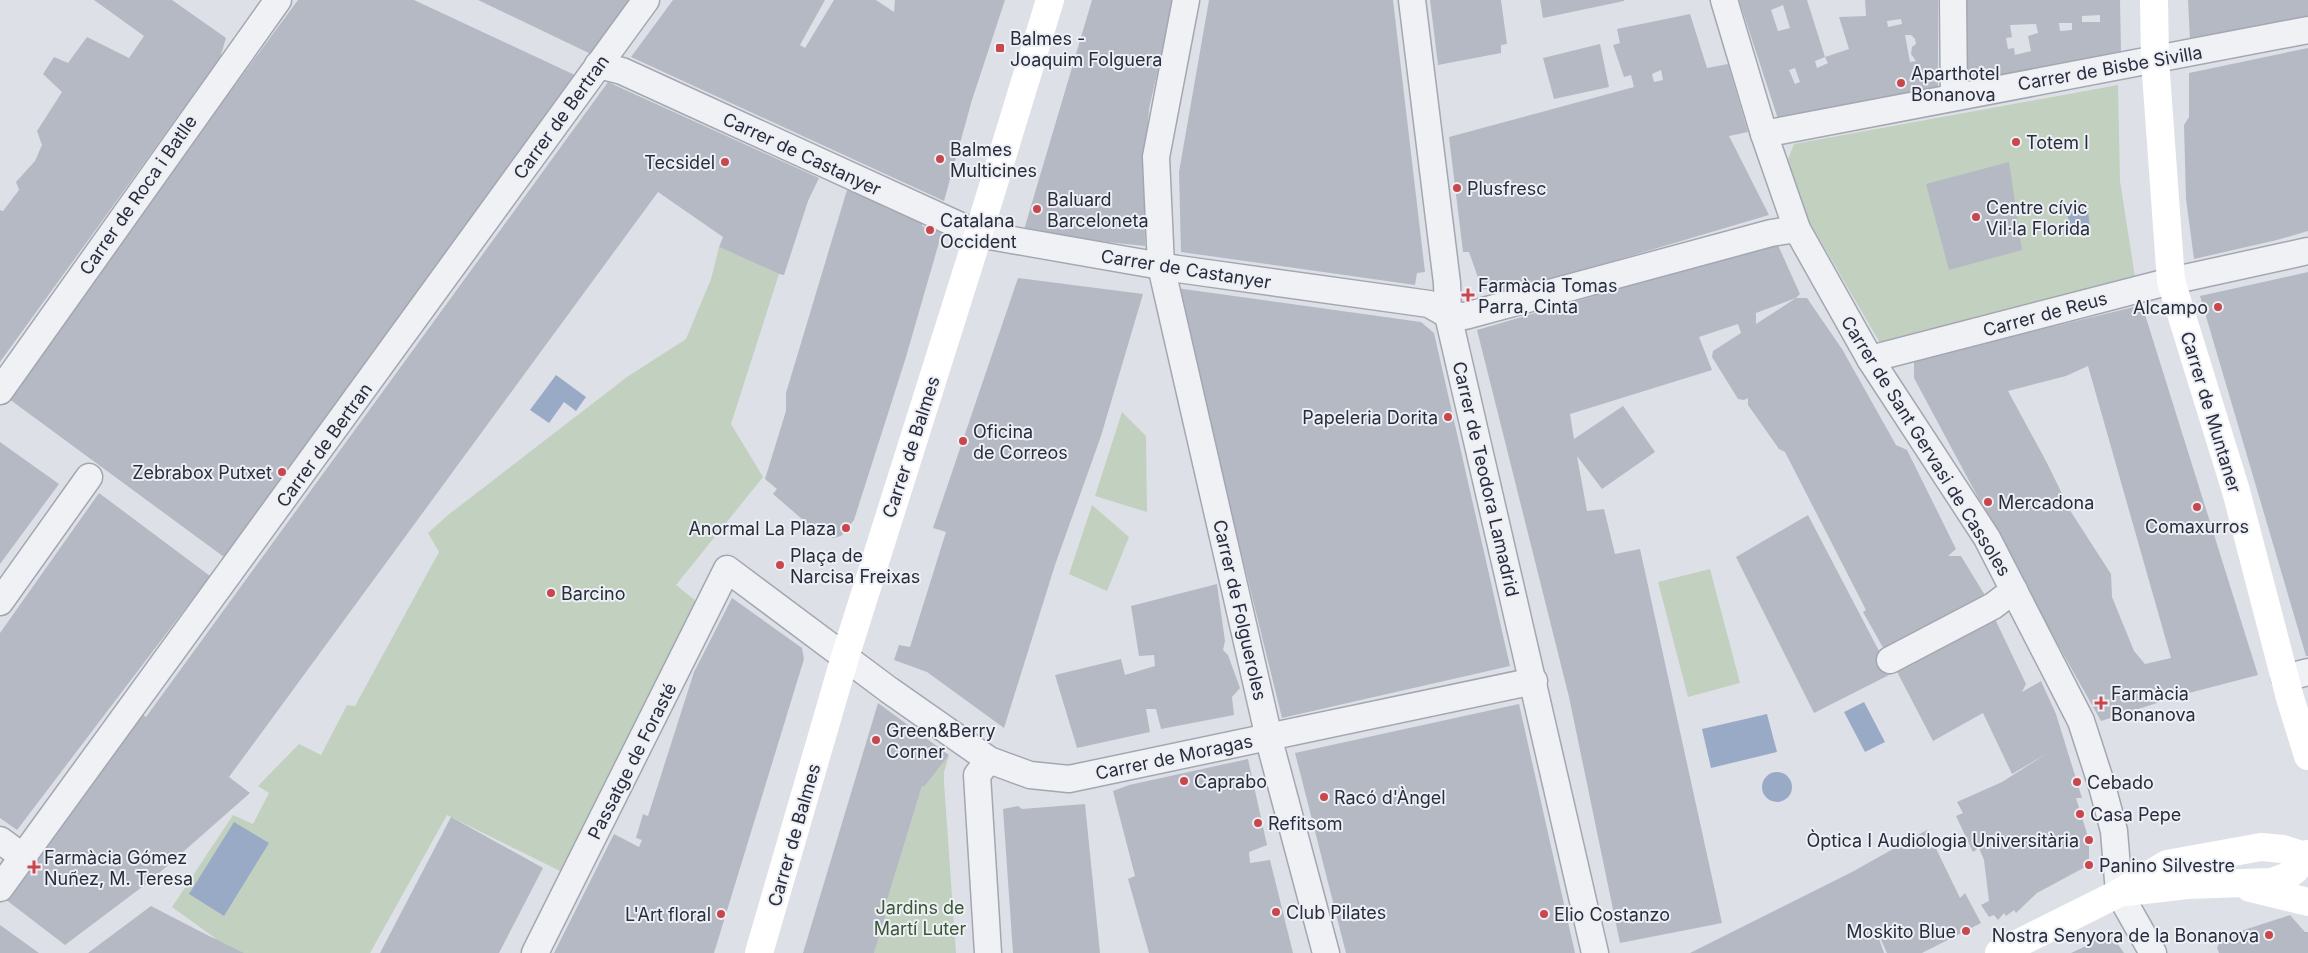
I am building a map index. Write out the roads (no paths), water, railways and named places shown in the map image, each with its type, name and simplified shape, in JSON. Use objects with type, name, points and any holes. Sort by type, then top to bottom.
[{"type":"street","name":"Carrer de Roca i Batlle","points":[[0,391],[278,0]]},
{"type":"street","name":"Carrer de Bertran","points":[[0,888],[646,0]]},
{"type":"street","name":"Carrer de Balmes","points":[[759,953],[845,657],[1050,0]]},
{"type":"street","name":"Carrer de Folgueroles","points":[[1186,0],[1156,157],[1161,266],[1272,751],[1326,953]]},
{"type":"street","name":"Carrer de Teodora Lamadrid","points":[[1412,0],[1447,283],[1448,315],[1534,681],[1595,953]]},
{"type":"street","name":"Carrer de Sant Gervasi de Cassoles","points":[[1724,0],[1764,134],[1797,229],[1870,359],[1987,538],[2081,720],[2114,831],[2118,893]]},
{"type":"street","points":[[1953,0],[1954,97]]},
{"type":"street","name":"Carrer de Muntaner","points":[[2154,0],[2155,60],[2171,281],[2236,491],[2297,675],[2308,756]]},
{"type":"street","name":"Carrer de Bisbe Sivilla","points":[[1764,134],[2308,30]]},
{"type":"street","name":"Carrer de Castanyer","points":[[598,65],[622,71],[978,234],[1161,266],[1429,304],[1448,315],[1465,316],[1771,233],[1797,229]]},
{"type":"street","name":"Carrer de Reus","points":[[1870,359],[2171,281],[2308,251]]},
{"type":"street","points":[[0,602],[89,477]]},
{"type":"street","name":"Passatge de Forasté","points":[[536,953],[727,569],[845,657]]},
{"type":"street","points":[[1890,660],[1993,606],[2014,590]]},
{"type":"street","name":"Carrer de Moragas","points":[[845,657],[989,760],[1030,776],[1069,779],[1534,681]]},
{"type":"street","points":[[988,953],[977,775],[989,760]]},
{"type":"street","points":[[0,840],[23,857]]},
{"type":"street","points":[[1999,953],[2118,893],[2167,864],[2200,856],[2261,847],[2283,849],[2308,856]]},
{"type":"street","points":[[2118,893],[2214,883],[2272,882],[2289,874],[2308,856]]},
{"type":"street","points":[[2214,883],[2255,889],[2308,902]]},
{"type":"street","points":[[2118,893],[2153,953]]},
{"type":"water","points":[[2087,202],[2090,228],[2070,231],[2066,204]]},
{"type":"water","points":[[556,375],[586,397],[576,411],[564,402],[549,423],[530,410]]},
{"type":"water","points":[[1864,702],[1885,742],[1865,752],[1844,712]]},
{"type":"water","points":[[1767,714],[1777,752],[1711,768],[1702,729]]},
{"type":"water","points":[[1777,772],[1788,776],[1792,787],[1788,798],[1777,802],[1766,798],[1762,787],[1766,776]]},
{"type":"water","points":[[234,822],[269,843],[224,916],[189,894]]},
{"type":"place","name":"Balmes - Joaquim Folguera","points":[[1000,48]]},
{"type":"place","name":"Aparthotel Bonanova","points":[[1901,83]]},
{"type":"place","name":"Totem I","points":[[2016,142]]},
{"type":"place","name":"Balmes Multicines","points":[[940,159]]},
{"type":"place","name":"Tecsidel","points":[[725,162]]},
{"type":"place","name":"Plusfresc","points":[[1457,188]]},
{"type":"place","name":"Baluard Barceloneta","points":[[1037,209]]},
{"type":"place","name":"Centre cívic Vil·la Florida","points":[[1976,217]]},
{"type":"place","name":"Catalana Occident","points":[[930,230]]},
{"type":"place","name":"Farmàcia Tomas Parra, Cinta","points":[[1468,295]]},
{"type":"place","name":"Alcampo","points":[[2218,307]]},
{"type":"place","name":"Papeleria Dorita","points":[[1448,417]]},
{"type":"place","name":"Oficina de Correos","points":[[963,441]]},
{"type":"place","name":"Zebrabox Putxet","points":[[282,472]]},
{"type":"place","name":"Mercadona","points":[[1988,502]]},
{"type":"place","name":"Comaxurros","points":[[2197,507]]},
{"type":"place","name":"Anormal La Plaza","points":[[846,528]]},
{"type":"place","name":"Plaça de Narcisa Freixas","points":[[780,565]]},
{"type":"place","name":"Barcino","points":[[551,593]]},
{"type":"place","name":"Farmàcia Bonanova","points":[[2101,703]]},
{"type":"place","name":"Green&Berry Corner","points":[[876,740]]},
{"type":"place","name":"Caprabo","points":[[1184,781]]},
{"type":"place","name":"Cebado","points":[[2077,782]]},
{"type":"place","name":"Racó d'Àngel","points":[[1324,797]]},
{"type":"place","name":"Casa Pepe","points":[[2080,814]]},
{"type":"place","name":"Refitsom","points":[[1258,823]]},
{"type":"place","name":"Òptica I Audiologia Universitària","points":[[2089,840]]},
{"type":"place","name":"Panino Silvestre","points":[[2089,865]]},
{"type":"place","name":"Farmàcia Gómez Nuñez, M. Teresa","points":[[34,867]]},
{"type":"place","name":"Club Pilates","points":[[1276,912]]},
{"type":"place","name":"L'Art floral","points":[[721,914]]},
{"type":"place","name":"Elio Costanzo","points":[[1544,914]]},
{"type":"place","name":"Moskito Blue","points":[[1966,931]]},
{"type":"place","name":"Nostra Senyora de la Bonanova","points":[[2269,935]]},
{"type":"park label","name":"Jardins de Martí Luter","points":[[920,918]]}]
